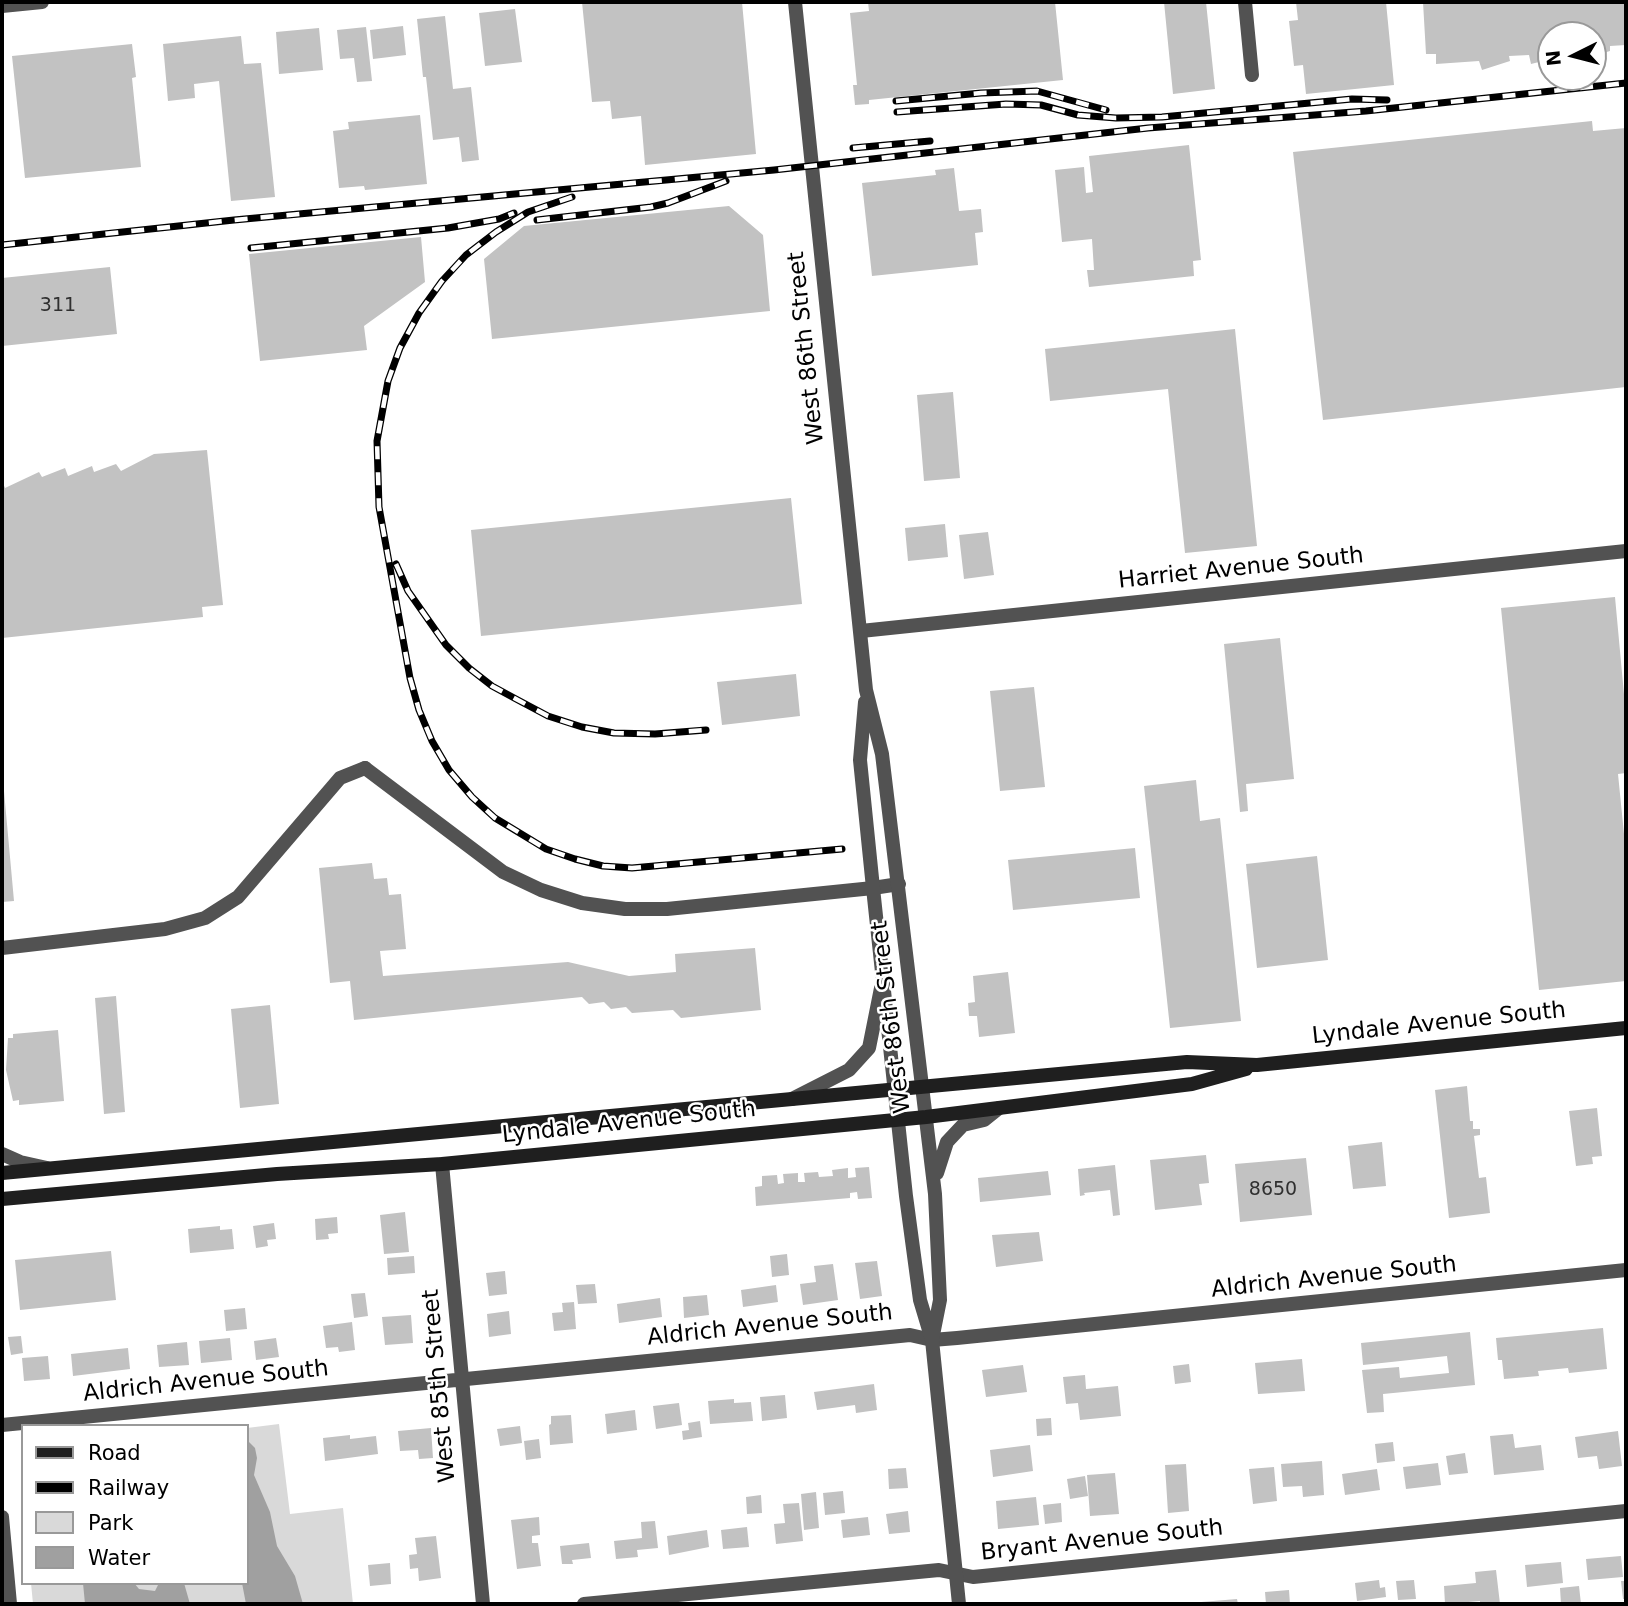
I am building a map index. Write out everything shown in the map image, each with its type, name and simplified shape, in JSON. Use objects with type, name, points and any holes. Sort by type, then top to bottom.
[{"type":"main road","name":"Lyndale Avenue South","points":[[2,1173],[1187,1062],[1257,1065],[1626,1028]]},
{"type":"main road","name":"Lyndale Avenue South","points":[[2,1199],[277,1174],[442,1164],[898,1119],[1192,1084],[1257,1065]]},
{"type":"street","points":[[2,6],[42,2]]},
{"type":"street","name":"West 86th Street","points":[[795,2],[866,690],[882,754],[934,1188],[940,1300],[932,1340]]},
{"type":"street","points":[[1245,2],[1252,75]]},
{"type":"street","name":"Harriet Avenue South","points":[[861,631],[1626,551]]},
{"type":"street","name":"West 86th Street","points":[[866,690],[860,760],[920,1300],[932,1340],[958,1604]]},
{"type":"street","points":[[2,948],[164,929],[205,918],[238,897],[340,778],[365,768],[503,872],[541,890],[582,903],[625,909],[667,909],[899,884]]},
{"type":"street","points":[[790,1100],[849,1070],[869,1048],[883,980]]},
{"type":"street","points":[[934,1188],[939,1161],[947,1142],[963,1125],[984,1120],[999,1108]]},
{"type":"street","points":[[2,1154],[51,1169]]},
{"type":"street","name":"West 85th Street","points":[[442,1164],[483,1604]]},
{"type":"street","name":"Aldrich Avenue South","points":[[2,1425],[910,1335],[932,1340],[1626,1270]]},
{"type":"street","name":"Bryant Avenue South","points":[[584,1604],[939,1570],[973,1577],[1626,1511]]},
{"type":"street","points":[[2,1517],[10,1604]]},
{"type":"green space","points":[[279,1424],[290,1514],[343,1508],[353,1604],[33,1604],[31,1585],[248,1585],[248,1428]]},
{"type":"water","points":[[248,1441],[255,1448],[257,1458],[254,1475],[270,1512],[277,1546],[295,1576],[303,1604],[246,1604],[242,1585],[248,1585]]},
{"type":"water","points":[[83,1585],[136,1585],[139,1589],[155,1591],[158,1585],[185,1585],[190,1604],[85,1604]]},
{"type":"building","points":[[582,2],[742,2],[756,154],[645,165],[641,116],[612,119],[610,101],[592,102]]},
{"type":"building","points":[[868,2],[1055,2],[1063,80],[869,100],[869,104],[855,105],[853,85],[857,85],[850,13],[869,11]]},
{"type":"building","points":[[1164,2],[1206,2],[1215,89],[1173,94]]},
{"type":"building","points":[[1296,2],[1386,2],[1394,85],[1306,94],[1303,65],[1294,66],[1289,21],[1298,20]]},
{"type":"building","points":[[1423,2],[1626,2],[1626,45],[1610,46],[1610,51],[1607,52],[1607,21],[1537,21],[1537,62],[1531,64],[1529,55],[1509,56],[1510,61],[1482,70],[1479,61],[1436,64],[1436,54],[1426,54]]},
{"type":"building","points":[[515,9],[522,62],[485,66],[479,13]]},
{"type":"building","points":[[445,16],[453,89],[471,87],[479,160],[462,162],[459,137],[433,140],[417,19]]},
{"type":"building","points":[[403,26],[406,55],[373,59],[370,30]]},
{"type":"building","points":[[366,27],[372,81],[357,82],[354,58],[340,59],[337,30]]},
{"type":"building","points":[[319,28],[323,70],[279,74],[276,32]]},
{"type":"building","points":[[241,36],[244,64],[261,63],[275,197],[231,201],[219,81],[194,84],[195,98],[168,101],[163,44]]},
{"type":"building","points":[[132,44],[136,77],[132,78],[141,167],[25,178],[12,56]]},
{"type":"building","points":[[420,115],[427,184],[365,190],[364,186],[339,188],[333,131],[349,129],[348,122]]},
{"type":"building","points":[[1592,121],[1593,131],[1626,128],[1626,387],[1323,420],[1293,152]]},
{"type":"building","points":[[1189,145],[1201,260],[1193,261],[1194,276],[1089,287],[1087,270],[1094,270],[1092,239],[1062,242],[1055,170],[1084,167],[1086,193],[1093,192],[1089,156]]},
{"type":"building","points":[[954,168],[959,211],[981,209],[983,232],[975,233],[978,265],[872,276],[862,183],[936,175],[935,170]]},
{"type":"building","points":[[729,206],[763,235],[770,311],[492,339],[484,259],[524,226]]},
{"type":"building","points":[[421,237],[425,282],[364,326],[367,350],[260,361],[249,254]]},
{"type":"building","points":[[110,267],[117,334],[2,346],[2,278]]},
{"type":"building","points":[[1235,329],[1257,546],[1185,553],[1168,389],[1050,401],[1045,349]]},
{"type":"building","points":[[953,392],[960,478],[924,481],[917,395]]},
{"type":"building","points":[[207,450],[223,605],[202,607],[203,617],[2,638],[2,481],[5,488],[39,472],[42,477],[65,468],[68,476],[92,466],[94,472],[116,464],[121,471],[154,454]]},
{"type":"building","points":[[791,498],[802,604],[481,636],[471,530]]},
{"type":"building","points":[[945,524],[948,557],[908,561],[905,528]]},
{"type":"building","points":[[988,532],[994,575],[964,579],[959,535]]},
{"type":"building","points":[[1615,597],[1626,716],[1626,773],[1618,774],[1626,854],[1626,981],[1539,990],[1501,608]]},
{"type":"building","points":[[1280,638],[1294,779],[1246,784],[1248,811],[1240,812],[1224,644]]},
{"type":"building","points":[[796,674],[800,716],[722,725],[717,682]]},
{"type":"building","points":[[1034,687],[1045,787],[1000,791],[990,691]]},
{"type":"building","points":[[1196,780],[1200,821],[1220,818],[1241,1021],[1170,1028],[1144,786]]},
{"type":"building","points":[[2,791],[14,901],[2,902]]},
{"type":"building","points":[[1135,848],[1140,898],[1013,910],[1008,860]]},
{"type":"building","points":[[1317,856],[1328,960],[1257,968],[1246,864]]},
{"type":"building","points":[[372,863],[374,879],[387,878],[389,895],[401,894],[406,949],[380,951],[383,976],[568,962],[629,976],[676,972],[675,954],[755,948],[761,1010],[681,1018],[673,1010],[632,1013],[626,1007],[611,1009],[604,1002],[589,1004],[582,997],[354,1020],[350,981],[330,983],[319,868]]},
{"type":"building","points":[[1008,972],[1015,1033],[979,1037],[977,1016],[969,1016],[968,1003],[975,1002],[973,976]]},
{"type":"building","points":[[116,996],[125,1112],[104,1114],[95,998]]},
{"type":"building","points":[[270,1005],[279,1104],[240,1108],[231,1009]]},
{"type":"building","points":[[58,1030],[64,1101],[19,1105],[19,1100],[13,1101],[6,1070],[8,1038],[13,1038],[13,1034]]},
{"type":"building","points":[[1467,1086],[1470,1121],[1473,1121],[1473,1129],[1480,1129],[1480,1135],[1474,1136],[1479,1178],[1486,1177],[1490,1213],[1449,1218],[1435,1090]]},
{"type":"building","points":[[1597,1108],[1602,1156],[1592,1157],[1593,1164],[1576,1166],[1569,1111]]},
{"type":"building","points":[[1382,1142],[1386,1186],[1353,1189],[1348,1146]]},
{"type":"building","points":[[1206,1155],[1209,1183],[1199,1184],[1202,1205],[1155,1210],[1150,1160]]},
{"type":"building","points":[[1306,1158],[1312,1215],[1240,1222],[1235,1164]]},
{"type":"building","points":[[1115,1165],[1120,1215],[1113,1216],[1110,1190],[1084,1193],[1085,1195],[1080,1196],[1078,1169]]},
{"type":"building","points":[[869,1167],[872,1198],[858,1199],[857,1192],[850,1193],[850,1198],[756,1206],[755,1187],[762,1186],[762,1176],[777,1175],[778,1184],[784,1183],[783,1174],[798,1173],[798,1182],[805,1182],[804,1173],[818,1172],[819,1177],[833,1176],[832,1170],[848,1168],[848,1178],[856,1177],[855,1168]]},
{"type":"building","points":[[1048,1171],[1051,1195],[980,1202],[978,1178]]},
{"type":"building","points":[[405,1212],[409,1252],[384,1254],[380,1215]]},
{"type":"building","points":[[337,1217],[338,1233],[328,1234],[329,1239],[316,1240],[315,1219]]},
{"type":"building","points":[[274,1223],[276,1239],[267,1240],[268,1246],[256,1248],[253,1226]]},
{"type":"building","points":[[220,1226],[220,1230],[232,1229],[234,1249],[190,1253],[188,1229]]},
{"type":"building","points":[[1039,1232],[1043,1261],[996,1267],[992,1235]]},
{"type":"building","points":[[111,1251],[116,1300],[20,1310],[15,1260]]},
{"type":"building","points":[[787,1254],[789,1275],[772,1277],[770,1256]]},
{"type":"building","points":[[414,1256],[415,1273],[388,1275],[387,1258]]},
{"type":"building","points":[[877,1261],[882,1296],[860,1299],[855,1263]]},
{"type":"building","points":[[833,1264],[838,1300],[803,1305],[800,1284],[816,1282],[814,1266]]},
{"type":"building","points":[[505,1271],[507,1294],[489,1296],[486,1273]]},
{"type":"building","points":[[595,1284],[597,1303],[578,1304],[576,1285]]},
{"type":"building","points":[[776,1285],[778,1302],[743,1307],[741,1290]]},
{"type":"building","points":[[365,1293],[368,1316],[354,1318],[351,1294]]},
{"type":"building","points":[[707,1295],[709,1315],[684,1318],[683,1297]]},
{"type":"building","points":[[660,1298],[662,1317],[619,1323],[617,1304]]},
{"type":"building","points":[[574,1302],[576,1329],[554,1331],[552,1313],[563,1312],[562,1303]]},
{"type":"building","points":[[245,1308],[247,1329],[226,1331],[224,1310]]},
{"type":"building","points":[[509,1311],[511,1334],[489,1337],[487,1314]]},
{"type":"building","points":[[411,1315],[413,1343],[385,1345],[382,1317]]},
{"type":"building","points":[[352,1322],[355,1350],[339,1352],[338,1347],[326,1348],[323,1326]]},
{"type":"building","points":[[1603,1328],[1607,1369],[1569,1373],[1568,1368],[1538,1371],[1539,1376],[1504,1379],[1502,1360],[1498,1360],[1496,1338]]},
{"type":"building","points":[[1470,1332],[1475,1385],[1383,1394],[1384,1412],[1367,1413],[1362,1370],[1399,1367],[1400,1378],[1449,1373],[1447,1356],[1363,1365],[1361,1343]]},
{"type":"building","points":[[21,1336],[23,1353],[11,1355],[8,1337]]},
{"type":"building","points":[[230,1338],[232,1360],[201,1363],[199,1341]]},
{"type":"building","points":[[276,1338],[279,1357],[256,1360],[254,1341]]},
{"type":"building","points":[[187,1342],[189,1365],[159,1367],[157,1345]]},
{"type":"building","points":[[128,1348],[130,1369],[73,1376],[71,1354]]},
{"type":"building","points":[[48,1356],[50,1379],[24,1381],[22,1358]]},
{"type":"building","points":[[1302,1359],[1305,1391],[1258,1394],[1255,1363]]},
{"type":"building","points":[[1189,1364],[1191,1382],[1175,1384],[1173,1366]]},
{"type":"building","points":[[1023,1365],[1027,1392],[986,1397],[982,1370]]},
{"type":"building","points":[[1085,1375],[1086,1389],[1118,1386],[1121,1416],[1080,1420],[1078,1403],[1066,1404],[1063,1377]]},
{"type":"building","points":[[874,1384],[877,1410],[856,1413],[855,1405],[817,1410],[814,1392]]},
{"type":"building","points":[[785,1395],[787,1418],[762,1421],[760,1397]]},
{"type":"building","points":[[734,1399],[734,1403],[751,1402],[753,1421],[710,1424],[708,1401]]},
{"type":"building","points":[[679,1403],[682,1425],[656,1429],[653,1406]]},
{"type":"building","points":[[635,1410],[637,1430],[607,1434],[605,1414]]},
{"type":"building","points":[[571,1415],[573,1443],[550,1445],[551,1416]]},
{"type":"building","points":[[1051,1418],[1052,1435],[1037,1436],[1036,1419]]},
{"type":"building","points":[[700,1421],[702,1437],[683,1440],[682,1431],[689,1430],[688,1423]]},
{"type":"building","points":[[520,1426],[522,1443],[500,1446],[497,1429]]},
{"type":"building","points":[[431,1428],[433,1458],[419,1459],[418,1450],[400,1451],[398,1431]]},
{"type":"building","points":[[1618,1431],[1622,1466],[1599,1469],[1597,1456],[1578,1458],[1575,1437]]},
{"type":"building","points":[[1513,1434],[1515,1448],[1541,1445],[1544,1470],[1494,1475],[1490,1436]]},
{"type":"building","points":[[350,1435],[350,1439],[376,1436],[378,1454],[325,1461],[323,1438]]},
{"type":"building","points":[[539,1439],[541,1458],[526,1460],[524,1441]]},
{"type":"building","points":[[1393,1442],[1395,1461],[1377,1463],[1375,1444]]},
{"type":"building","points":[[1030,1445],[1033,1471],[993,1477],[990,1450]]},
{"type":"building","points":[[1465,1453],[1468,1473],[1449,1475],[1446,1456]]},
{"type":"building","points":[[1322,1461],[1324,1495],[1303,1497],[1302,1486],[1283,1487],[1281,1464]]},
{"type":"building","points":[[1438,1463],[1441,1485],[1406,1489],[1403,1467]]},
{"type":"building","points":[[1186,1464],[1189,1511],[1168,1513],[1165,1465]]},
{"type":"building","points":[[1274,1467],[1277,1501],[1253,1504],[1249,1469]]},
{"type":"building","points":[[906,1468],[908,1488],[889,1489],[888,1469]]},
{"type":"building","points":[[1377,1469],[1380,1490],[1345,1495],[1342,1474]]},
{"type":"building","points":[[1115,1473],[1119,1514],[1090,1516],[1087,1475]]},
{"type":"building","points":[[1085,1476],[1088,1496],[1070,1499],[1067,1479]]},
{"type":"building","points":[[843,1491],[845,1513],[825,1515],[823,1493]]},
{"type":"building","points":[[816,1492],[819,1528],[804,1530],[801,1494]]},
{"type":"building","points":[[761,1495],[762,1513],[747,1514],[746,1497]]},
{"type":"building","points":[[1036,1497],[1039,1525],[998,1529],[996,1501]]},
{"type":"building","points":[[799,1503],[803,1541],[776,1544],[774,1524],[785,1523],[783,1504]]},
{"type":"building","points":[[1061,1503],[1062,1522],[1045,1524],[1043,1505]]},
{"type":"building","points":[[908,1511],[910,1532],[889,1534],[886,1514]]},
{"type":"building","points":[[539,1517],[540,1535],[532,1536],[532,1543],[538,1543],[541,1566],[517,1569],[511,1520]]},
{"type":"building","points":[[868,1517],[870,1535],[843,1538],[841,1520]]},
{"type":"building","points":[[655,1521],[658,1548],[637,1550],[638,1557],[616,1559],[614,1541],[642,1538],[641,1522]]},
{"type":"building","points":[[747,1527],[749,1547],[723,1549],[721,1530]]},
{"type":"building","points":[[707,1530],[709,1547],[669,1555],[667,1536]]},
{"type":"building","points":[[436,1536],[441,1578],[419,1581],[418,1568],[410,1569],[409,1555],[417,1554],[415,1538]]},
{"type":"building","points":[[589,1543],[591,1558],[572,1560],[573,1564],[562,1564],[560,1546]]},
{"type":"building","points":[[1621,1556],[1623,1577],[1588,1580],[1586,1559]]},
{"type":"building","points":[[1561,1562],[1563,1583],[1527,1587],[1525,1565]]},
{"type":"building","points":[[390,1563],[391,1584],[370,1586],[368,1565]]},
{"type":"building","points":[[1496,1570],[1500,1604],[1480,1604],[1480,1601],[1445,1604],[1444,1586],[1476,1583],[1475,1572]]},
{"type":"building","points":[[1379,1580],[1380,1588],[1385,1587],[1386,1597],[1357,1601],[1355,1583]]},
{"type":"building","points":[[1414,1580],[1416,1599],[1398,1600],[1396,1581]]},
{"type":"building","points":[[1621,1581],[1626,1581],[1626,1599],[1623,1599]]},
{"type":"building","points":[[1579,1586],[1581,1604],[1561,1604],[1560,1588]]},
{"type":"building","points":[[1289,1590],[1290,1604],[1266,1604],[1265,1592]]},
{"type":"building","points":[[1237,1599],[1238,1604],[1201,1602]]},
{"type":"railway","points":[[2,245],[234,220],[774,170],[1148,128],[1366,111],[1626,83]]},
{"type":"railway","points":[[896,101],[1037,91],[1106,110]]},
{"type":"railway","points":[[897,112],[1006,104],[1041,105],[1078,115],[1162,117],[1352,99],[1387,100]]},
{"type":"railway","points":[[853,148],[930,141]]},
{"type":"railway","points":[[537,220],[651,207],[726,181]]},
{"type":"railway","points":[[572,197],[528,212],[466,255],[442,281],[419,313],[400,348],[388,381],[377,441],[379,507],[410,678],[419,710],[432,741],[449,770],[472,797],[495,818],[546,849],[575,859],[603,866],[632,868],[842,849]]},
{"type":"railway","points":[[251,248],[448,228],[499,219],[514,213]]},
{"type":"railway","points":[[396,564],[408,591],[446,645],[492,686],[516,699],[548,716],[582,727],[614,733],[655,734],[706,730]]}]
